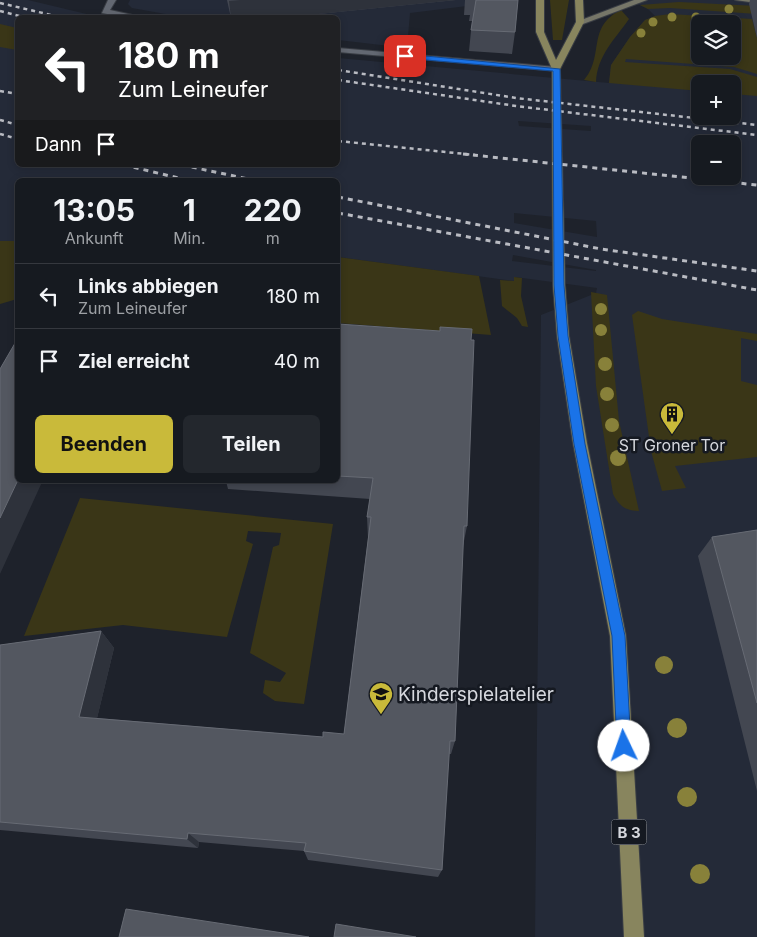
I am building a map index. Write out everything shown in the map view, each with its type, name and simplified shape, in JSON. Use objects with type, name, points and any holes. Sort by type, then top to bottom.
[{"type":"main road","name":"B 3","points":[[540,0],[540,32],[556,69],[559,285],[563,336],[580,444],[618,636],[634,937]]},
{"type":"main road","name":"B 3","points":[[556,69],[580,22],[579,0]]},
{"type":"main road","points":[[580,22],[623,4],[643,0]]},
{"type":"main road","points":[[740,0],[757,1]]},
{"type":"street","points":[[112,0],[105,11],[127,15]]},
{"type":"street","points":[[340,50],[556,69]]},
{"type":"shaded area","points":[[0,0],[28,0],[91,15],[15,15],[15,167],[340,167],[340,58],[609,83],[611,65],[630,37],[645,20],[655,16],[648,9],[629,0],[757,0],[757,937],[535,937],[541,315],[596,293],[597,288],[515,277],[514,281],[340,257],[340,178],[15,178],[15,261],[0,268]],"holes":[[[518,121],[591,126],[591,131],[519,126]],[[514,213],[596,221],[597,237],[514,223]],[[513,255],[596,270],[596,271],[512,261]]]},
{"type":"shaded area","points":[[130,0],[516,0],[410,13],[407,48],[340,40],[340,15],[171,15],[132,8],[128,4]]},
{"type":"shaded area","points":[[550,0],[569,0],[562,40],[553,40]]},
{"type":"shaded area","points":[[679,2],[757,6],[757,14],[670,8],[648,9],[640,5]]},
{"type":"shaded area","points":[[621,10],[629,19],[603,56],[596,82],[584,80],[594,61],[599,33],[603,25],[610,17]]},
{"type":"shaded area","points":[[670,14],[691,15],[691,64],[626,59],[625,62],[730,69],[757,77],[757,96],[741,95],[741,75],[691,75],[691,90],[609,83],[611,65],[630,37],[645,20],[655,16]]},
{"type":"shaded area","points":[[741,18],[752,19],[757,38],[757,74],[734,67],[707,65],[741,65]]},
{"type":"shaded area","points":[[0,24],[15,28],[15,50],[0,47]]},
{"type":"shaded area","points":[[0,241],[15,241],[15,300],[0,304]]},
{"type":"shaded area","points":[[340,257],[479,276],[491,335],[340,323]]},
{"type":"shaded area","points":[[514,277],[522,278],[521,296],[528,327],[522,326],[517,318],[502,306],[500,280],[514,281]]},
{"type":"shaded area","points":[[591,292],[607,295],[619,421],[639,511],[623,507],[613,494],[596,386]]},
{"type":"shaded area","points":[[638,311],[662,319],[757,334],[757,341],[741,338],[741,381],[757,385],[757,457],[675,466],[686,488],[662,491],[651,451],[632,315]]},
{"type":"shaded area","points":[[80,498],[333,524],[304,704],[275,701],[263,693],[265,680],[280,682],[286,673],[250,653],[273,547],[279,545],[281,533],[248,531],[246,541],[253,544],[227,637],[123,625],[24,636]]},
{"type":"building","points":[[476,0],[518,0],[515,32],[471,30]]},
{"type":"building","points":[[340,324],[440,331],[440,327],[472,329],[471,340],[474,340],[467,526],[464,526],[455,741],[450,741],[442,870],[304,851],[306,843],[188,833],[187,839],[0,822],[0,645],[101,631],[79,717],[323,737],[323,732],[344,734],[371,517],[367,517],[373,478],[340,476]]},
{"type":"building","points":[[15,343],[15,483],[17,483],[0,518],[0,369]]},
{"type":"building","points":[[757,530],[757,703],[712,537]]},
{"type":"building","points":[[126,909],[309,937],[119,937]]},
{"type":"building","points":[[336,924],[416,937],[334,937]]},
{"type":"railway","points":[[0,3],[51,15]]},
{"type":"railway","points":[[0,11],[15,15]]},
{"type":"railway","points":[[340,70],[516,98],[757,125]]},
{"type":"railway","points":[[340,80],[516,106],[757,135]]},
{"type":"railway","points":[[0,91],[15,94]]},
{"type":"railway","points":[[0,120],[15,124]]},
{"type":"railway","points":[[0,134],[15,138]]},
{"type":"railway","points":[[340,141],[475,155]]},
{"type":"railway","points":[[463,154],[757,185]]},
{"type":"railway","points":[[132,167],[179,178]]},
{"type":"railway","points":[[191,167],[244,178]]},
{"type":"railway","points":[[340,197],[601,249],[757,271]]},
{"type":"railway","points":[[340,213],[757,290]]},
{"type":"place","name":"ST Groner Tor","points":[[672,435]]},
{"type":"place","name":"Kinderspielatelier","points":[[381,715]]},
{"type":"route","points":[[405,56],[556,69],[559,285],[563,336],[580,444],[618,636],[624,746]]}]
